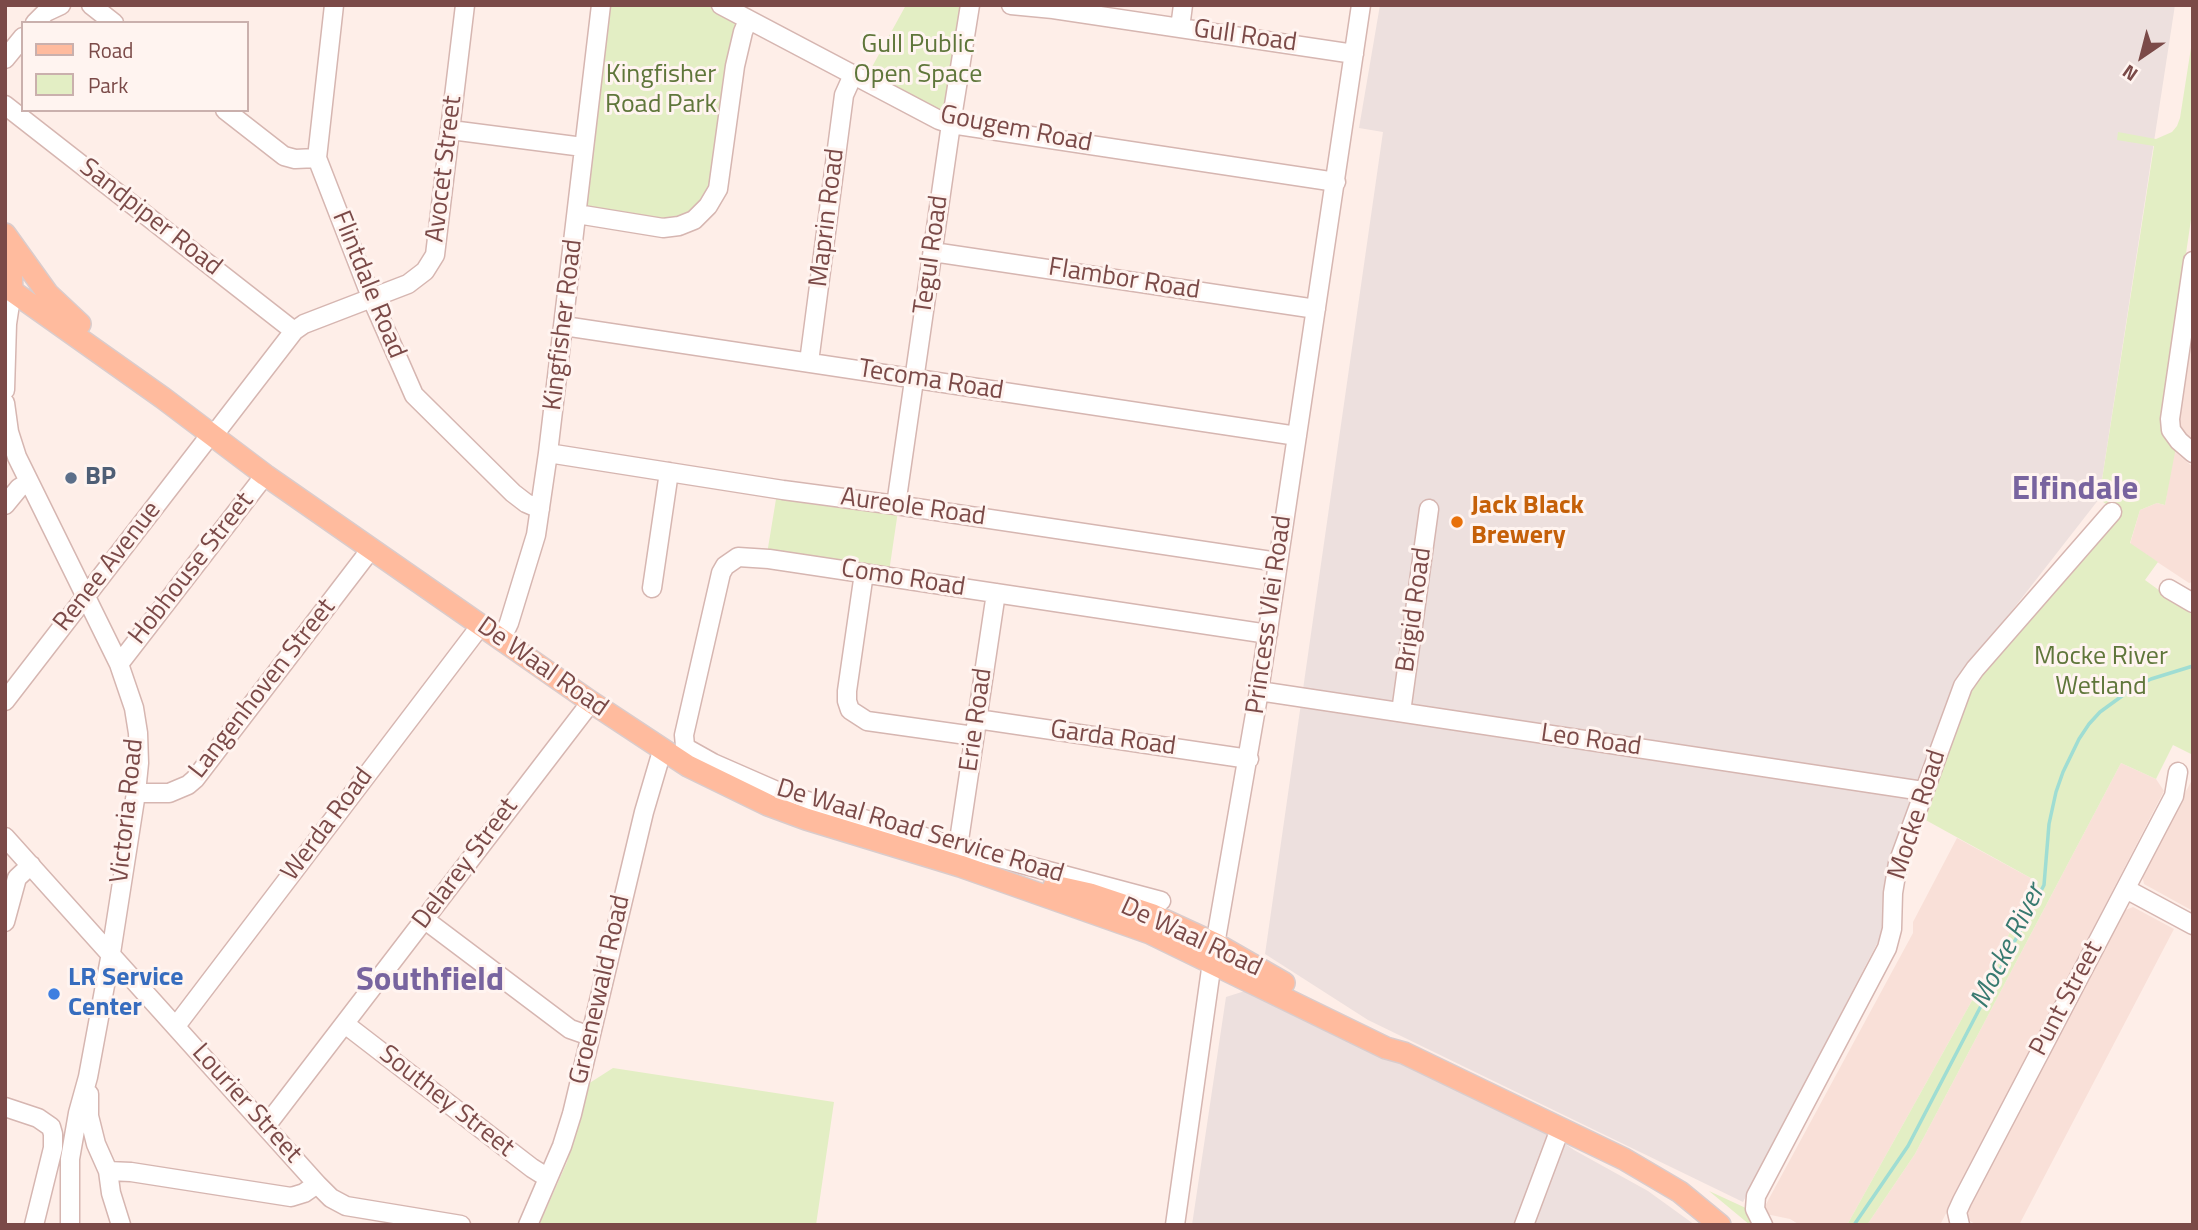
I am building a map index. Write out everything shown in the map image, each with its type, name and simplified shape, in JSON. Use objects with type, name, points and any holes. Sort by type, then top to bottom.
[{"type":"main road","name":"De Waal Road","points":[[5,234],[43,288],[64,310],[163,398]]},
{"type":"main road","points":[[5,244],[12,291],[43,288]]},
{"type":"main road","name":"De Waal Road","points":[[12,291],[163,398],[265,475],[662,751],[768,805],[959,857],[1135,927],[1214,953],[1375,1033],[1404,1053],[1624,1159],[1665,1183],[1720,1225]]},
{"type":"street","points":[[37,21],[46,12],[61,5]]},
{"type":"street","points":[[91,5],[111,21]]},
{"type":"street","name":"Flintdale Road","points":[[334,5],[317,158],[371,297],[414,395],[513,493],[540,509]]},
{"type":"street","name":"Avocet Street","points":[[294,331],[304,324],[408,284],[425,271],[435,255],[465,5]]},
{"type":"street","name":"Kingfisher Road","points":[[501,639],[508,627],[533,547],[540,509],[601,5]]},
{"type":"street","name":"Gougem Road","points":[[721,5],[951,124],[1336,182]]},
{"type":"street","name":"Tegul Road","points":[[896,505],[970,5]]},
{"type":"street","name":"Gull Road","points":[[1011,5],[1053,7],[1354,54]]},
{"type":"street","points":[[1180,28],[1183,5]]},
{"type":"street","name":"Princess Vlei Road","points":[[1174,1225],[1214,953],[1249,759],[1361,5]]},
{"type":"street","points":[[577,214],[663,228],[680,226],[694,220],[708,206],[718,189],[736,66],[748,20]]},
{"type":"street","points":[[5,59],[21,39]]},
{"type":"street","name":"Maprin Road","points":[[809,362],[844,95],[853,75]]},
{"type":"street","name":"Sandpiper Road","points":[[5,105],[294,331]]},
{"type":"street","points":[[228,112],[284,156],[295,159],[317,158]]},
{"type":"street","points":[[451,130],[583,147]]},
{"type":"street","name":"Flambor Road","points":[[933,251],[1316,309]]},
{"type":"street","points":[[2193,261],[2170,419],[2171,430],[2193,453]]},
{"type":"street","points":[[5,390],[7,324],[12,291]]},
{"type":"street","name":"Tecoma Road","points":[[564,326],[1297,436]]},
{"type":"street","name":"Renee Avenue","points":[[5,701],[294,331]]},
{"type":"street","name":"Victoria Road","points":[[5,403],[13,446],[119,664],[134,708],[138,733],[136,793],[111,953],[89,1077],[70,1159],[70,1225]]},
{"type":"street","name":"Aureole Road","points":[[548,453],[1278,562]]},
{"type":"street","points":[[652,588],[669,472]]},
{"type":"street","name":"Hobhouse Street","points":[[119,664],[265,475]]},
{"type":"street","points":[[5,505],[19,488],[29,482]]},
{"type":"street","name":"Brigid Road","points":[[1401,712],[1429,509]]},
{"type":"street","name":"Mocke Road","points":[[1763,1225],[1755,1209],[1756,1196],[1887,948],[1892,929],[1897,870],[1923,791],[1956,702],[1969,675],[2112,512]]},
{"type":"street","name":"Langenhoven Street","points":[[136,793],[169,793],[195,779],[371,549]]},
{"type":"street","name":"Como Road","points":[[685,746],[684,735],[717,588],[725,566],[731,560],[747,557],[769,559],[1268,634]]},
{"type":"street","name":"Garda Road","points":[[864,573],[846,701],[850,710],[867,722],[976,728],[1249,759]]},
{"type":"street","points":[[2169,589],[2193,603]]},
{"type":"street","name":"Erie Road","points":[[959,857],[996,593]]},
{"type":"street","name":"Werda Road","points":[[176,1026],[481,625]]},
{"type":"street","name":"Leo Road","points":[[1259,691],[1923,791]]},
{"type":"street","name":"Delarey Street","points":[[266,1126],[591,702]]},
{"type":"street","name":"De Waal Road Service Road","points":[[685,746],[713,763],[777,791],[959,857],[1161,901]]},
{"type":"street","name":"Groenewald Road","points":[[528,1225],[562,1146],[653,774],[662,751]]},
{"type":"street","name":"Punt Street","points":[[1960,1225],[1957,1212],[1962,1200],[2174,796],[2178,772]]},
{"type":"street","name":"Lourier Street","points":[[5,837],[331,1198],[346,1206],[461,1225]]},
{"type":"street","points":[[5,922],[18,878],[31,865]]},
{"type":"street","points":[[2126,889],[2193,925]]},
{"type":"street","points":[[424,919],[570,1029],[590,1036]]},
{"type":"street","name":"Southey Street","points":[[345,1024],[548,1178]]},
{"type":"street","name":"Victoria Road","points":[[89,1077],[89,1116],[96,1144],[108,1171],[111,1193],[121,1225]]},
{"type":"street","points":[[5,1107],[38,1118],[51,1127],[52,1148],[34,1225]]},
{"type":"street","points":[[1524,1225],[1560,1129]]},
{"type":"street","points":[[108,1171],[131,1172],[291,1197],[304,1193],[317,1184]]},
{"type":"shaded area","points":[[1380,5],[2175,5],[2099,499],[1961,676],[1888,866],[1882,934],[1743,1202],[1368,1020],[1265,954],[1383,132],[1359,128]]},
{"type":"shaded area","points":[[2193,261],[2193,453],[2171,430]]},
{"type":"shaded area","points":[[2174,451],[2193,467],[2193,582],[2189,583],[2130,544],[2140,510],[2157,503],[2165,505]]},
{"type":"shaded area","points":[[2121,763],[2156,779],[2164,791],[1940,1225],[1867,1225],[1915,1154]]},
{"type":"shaded area","points":[[2193,778],[2193,911],[2144,884],[2142,874]]},
{"type":"shaded area","points":[[1957,838],[2038,882],[1847,1225],[1800,1225],[1790,1219],[1766,1214],[1765,1206],[1913,933],[1913,922]]},
{"type":"shaded area","points":[[2133,907],[2174,929],[2019,1225],[1977,1225],[1970,1221],[1965,1213],[2123,911]]},
{"type":"shaded area","points":[[1248,990],[1541,1127],[1574,1150],[1648,1191],[1695,1225],[1192,1225],[1226,997]]},
{"type":"green space","name":"Kingfisher Road Park","points":[[601,5],[721,5],[748,20],[718,189],[679,226],[577,214]]},
{"type":"green space","name":"Gull Public Open Space","points":[[906,5],[962,5],[945,108],[939,111],[867,76]]},
{"type":"green space","name":"Mocke River Wetland","points":[[2193,35],[2193,206],[2161,423],[2164,436],[2176,447],[2165,505],[2157,503],[2140,510],[2130,543],[2158,562],[2145,580],[2193,615],[2193,755],[2173,745],[2156,779],[2121,763],[1915,1154],[1867,1225],[1847,1225],[2038,882],[1922,818],[1975,681],[2120,514],[2099,499],[2154,146],[2117,140],[2118,132],[2156,139],[2172,132],[2177,126]]},
{"type":"green space","points":[[777,493],[898,511],[889,572],[767,554]]},
{"type":"green space","points":[[613,1068],[834,1102],[816,1225],[539,1225],[567,1162],[588,1084]]},
{"type":"green space","points":[[1709,1191],[1748,1209],[1755,1225],[1750,1225]]},
{"type":"waterway","name":"Mocke River","points":[[1854,1225],[1908,1146],[2044,885],[2049,824],[2056,792],[2079,739],[2100,712],[2133,688],[2151,679],[2193,666]]},
{"type":"place","name":"BP","points":[[71,478]]},
{"type":"place","name":"Jack Black Brewery","points":[[1457,522]]},
{"type":"place","name":"LR Service Center","points":[[54,994]]},
{"type":"district","name":"Elfindale","points":[[2075,491]]},
{"type":"district","name":"Southfield","points":[[430,982]]}]
